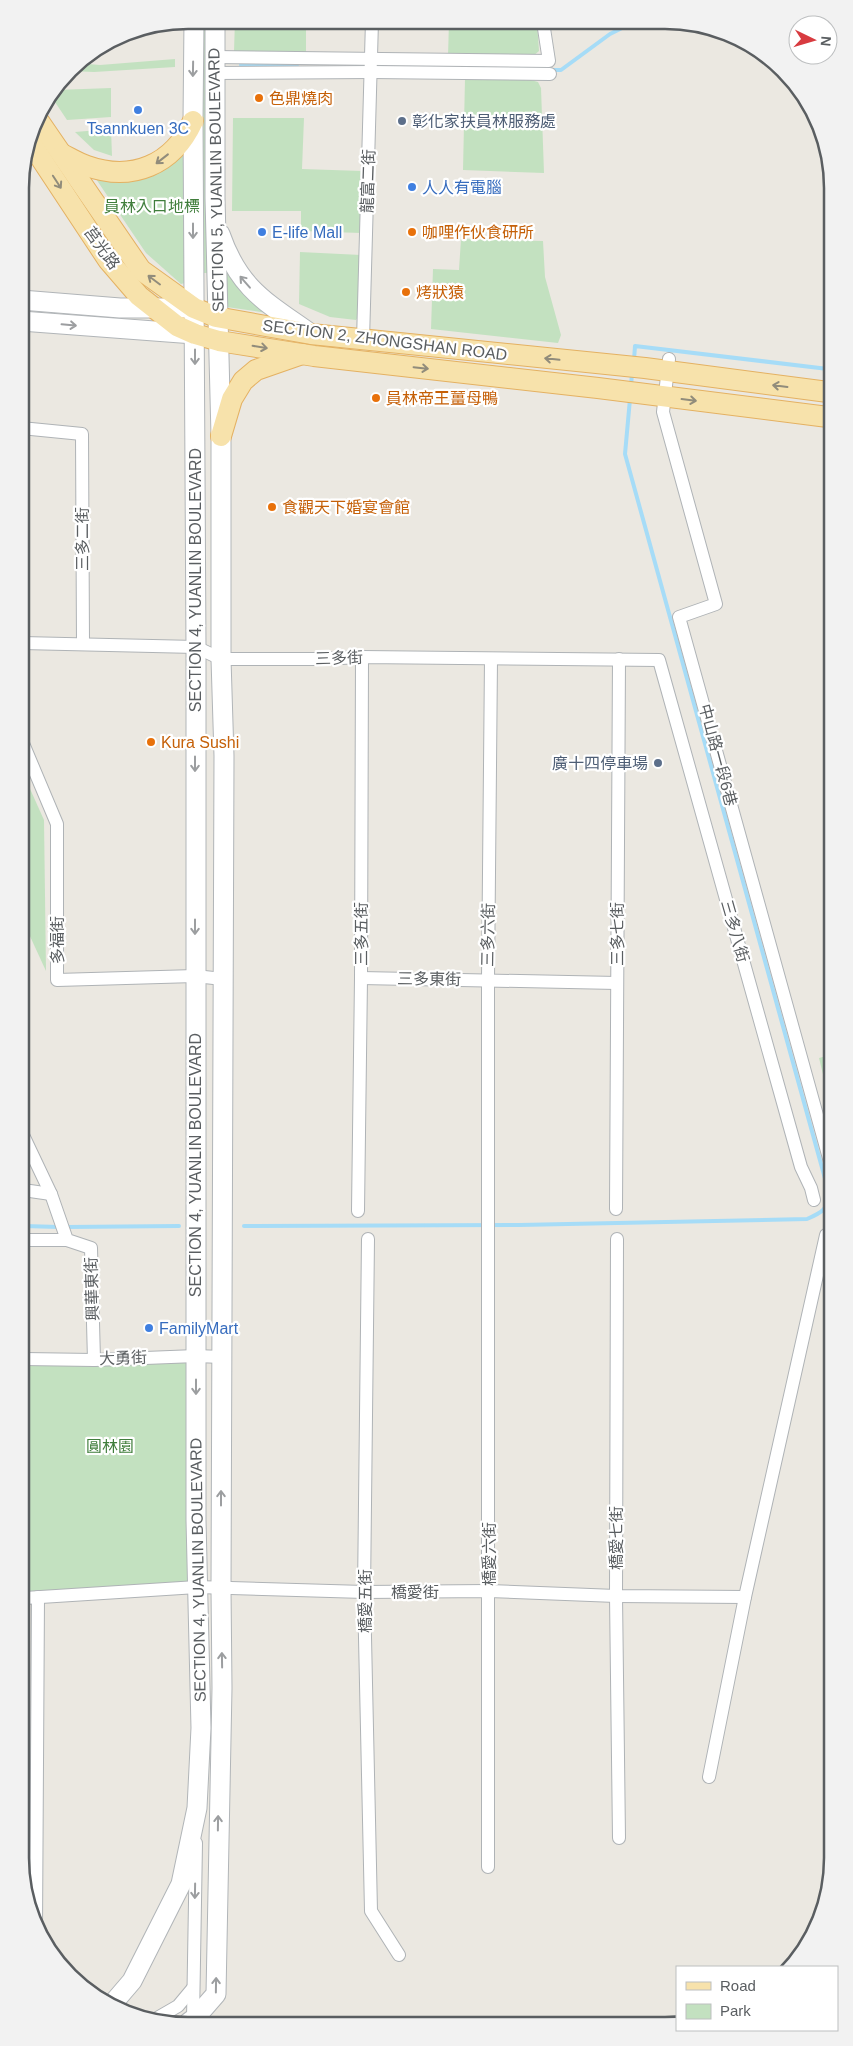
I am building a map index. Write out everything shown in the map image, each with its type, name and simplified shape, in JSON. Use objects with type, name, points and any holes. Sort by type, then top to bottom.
[{"type":"main road","name":"SECTION 5, YUANLIN BOULEVARD","points":[[194,29],[194,308]]},
{"type":"main road","name":"SECTION 5, YUANLIN BOULEVARD","points":[[215,29],[216,317],[219,340]]},
{"type":"main road","points":[[60,153],[94,168],[120,172],[136,171],[153,166],[169,154],[186,136],[193,121]]},
{"type":"main road","points":[[42,126],[141,270],[194,308]]},
{"type":"main road","name":"莒光路","points":[[34,148],[108,260],[139,296],[177,326],[195,334]]},
{"type":"main road","points":[[215,198],[222,239],[241,278],[260,298],[310,334]]},
{"type":"main road","name":"SECTION 2, ZHONGSHAN ROAD","points":[[29,301],[120,308],[194,308],[216,317],[310,334],[645,368],[669,366],[824,391]]},
{"type":"main road","name":"SECTION 4, YUANLIN BOULEVARD","points":[[116,2000],[132,1981],[181,1884],[197,1808],[201,1728],[196,1356],[194,308]]},
{"type":"main road","name":"SECTION 2, ZHONGSHAN ROAD","points":[[29,322],[195,334],[219,340],[304,353],[824,417]]},
{"type":"main road","name":"SECTION 4, YUANLIN BOULEVARD","points":[[195,2017],[216,1994],[222,1688],[222,979],[224,756],[221,659],[219,340]]},
{"type":"main road","points":[[221,436],[232,399],[244,381],[256,370],[304,353]]},
{"type":"street","name":"龍富二街","points":[[363,340],[372,29]]},
{"type":"street","points":[[214,65],[372,58],[549,61],[544,29]]},
{"type":"street","points":[[214,65],[372,72],[550,74]]},
{"type":"street","name":"中山路一段6巷","points":[[669,366],[663,412],[716,604],[679,617],[824,1140]]},
{"type":"street","name":"三多二街","points":[[29,429],[82,434],[83,643]]},
{"type":"street","name":"三多街","points":[[29,642],[196,647],[221,659],[362,657],[659,660]]},
{"type":"street","name":"三多五街","points":[[358,1210],[362,657]]},
{"type":"street","name":"三多六街","points":[[488,1240],[491,659]]},
{"type":"street","name":"三多七街","points":[[616,1209],[619,659]]},
{"type":"street","name":"三多八街","points":[[659,660],[798,1158],[814,1200]]},
{"type":"street","name":"多福街","points":[[29,758],[57,824],[57,980],[195,976],[222,979]]},
{"type":"street","name":"三多東街","points":[[361,978],[617,983]]},
{"type":"street","points":[[29,1148],[51,1194],[66,1238],[29,1240]]},
{"type":"street","points":[[29,1191],[51,1194]]},
{"type":"street","name":"興華東街","points":[[66,1238],[91,1248],[94,1360]]},
{"type":"street","name":"橋愛五街","points":[[368,1239],[364,1592],[371,1911],[399,1955]]},
{"type":"street","name":"橋愛七街","points":[[617,1239],[616,1596],[619,1838]]},
{"type":"street","name":"橋愛六街","points":[[488,1240],[488,1867]]},
{"type":"street","points":[[709,1777],[745,1597],[824,1244]]},
{"type":"street","name":"大勇街","points":[[29,1359],[94,1360],[196,1356],[222,1357]]},
{"type":"street","name":"橋愛街","points":[[29,1598],[198,1587],[364,1592],[489,1591],[616,1596],[745,1597]]},
{"type":"street","points":[[36,1905],[38,1598]]},
{"type":"street","points":[[191,2017],[197,1808]]},
{"type":"street","points":[[163,2015],[178,2006],[193,1988]]},
{"type":"green space","points":[[201,29],[208,29],[207,273],[204,273]]},
{"type":"green space","points":[[235,29],[306,29],[306,53],[234,51]]},
{"type":"green space","points":[[449,29],[537,29],[539,51],[532,57],[448,56]]},
{"type":"green space","points":[[175,59],[175,67],[79,71],[88,64],[100,65]]},
{"type":"green space","points":[[465,79],[531,80],[538,82],[541,88],[544,173],[463,170]]},
{"type":"green space","points":[[111,88],[111,117],[67,120],[54,101],[63,90]]},
{"type":"green space","points":[[233,118],[304,118],[302,169],[362,171],[361,233],[301,231],[301,211],[232,211]]},
{"type":"green space","points":[[111,129],[112,156],[94,150],[75,132]]},
{"type":"green space","name":"員林入口地標","points":[[185,148],[183,189],[185,283],[181,284],[146,253],[94,176]]},
{"type":"green space","points":[[461,239],[543,241],[545,277],[561,335],[558,343],[431,329],[433,269],[459,270]]},
{"type":"green space","points":[[300,252],[361,255],[360,314],[356,320],[330,317],[299,304]]},
{"type":"green space","points":[[224,267],[267,313],[227,307]]},
{"type":"green space","points":[[29,787],[44,820],[46,971],[29,934]]},
{"type":"green space","points":[[824,1057],[824,1078],[819,1058]]},
{"type":"green space","name":"圓林園","points":[[196,1356],[197,1587],[29,1598],[29,1359]]},
{"type":"waterway","points":[[551,70],[561,70],[610,34],[620,29]]},
{"type":"waterway","points":[[241,65],[297,66]]},
{"type":"waterway","points":[[634,360],[635,346],[824,369]]},
{"type":"waterway","points":[[631,387],[632,372]]},
{"type":"waterway","points":[[630,399],[625,454],[824,1175]]},
{"type":"waterway","points":[[244,1226],[519,1225],[807,1219],[824,1209]]},
{"type":"waterway","points":[[29,1226],[59,1227]]},
{"type":"waterway","points":[[66,1227],[179,1226]]},
{"type":"place","name":"色鼎燒肉","points":[[259,98]]},
{"type":"place","name":"Tsannkuen 3C","points":[[138,110]]},
{"type":"place","name":"彰化家扶員林服務處","points":[[402,121]]},
{"type":"place","name":"人人有電腦","points":[[412,187]]},
{"type":"place","name":"E-life Mall","points":[[262,232]]},
{"type":"place","name":"咖哩作伙食研所","points":[[412,232]]},
{"type":"place","name":"烤狀猿","points":[[406,292]]},
{"type":"place","name":"員林帝王薑母鴨","points":[[376,398]]},
{"type":"place","name":"食觀天下婚宴會館","points":[[272,507]]},
{"type":"place","name":"Kura Sushi","points":[[151,742]]},
{"type":"place","name":"廣十四停車場","points":[[658,763]]},
{"type":"place","name":"FamilyMart","points":[[149,1328]]}]
